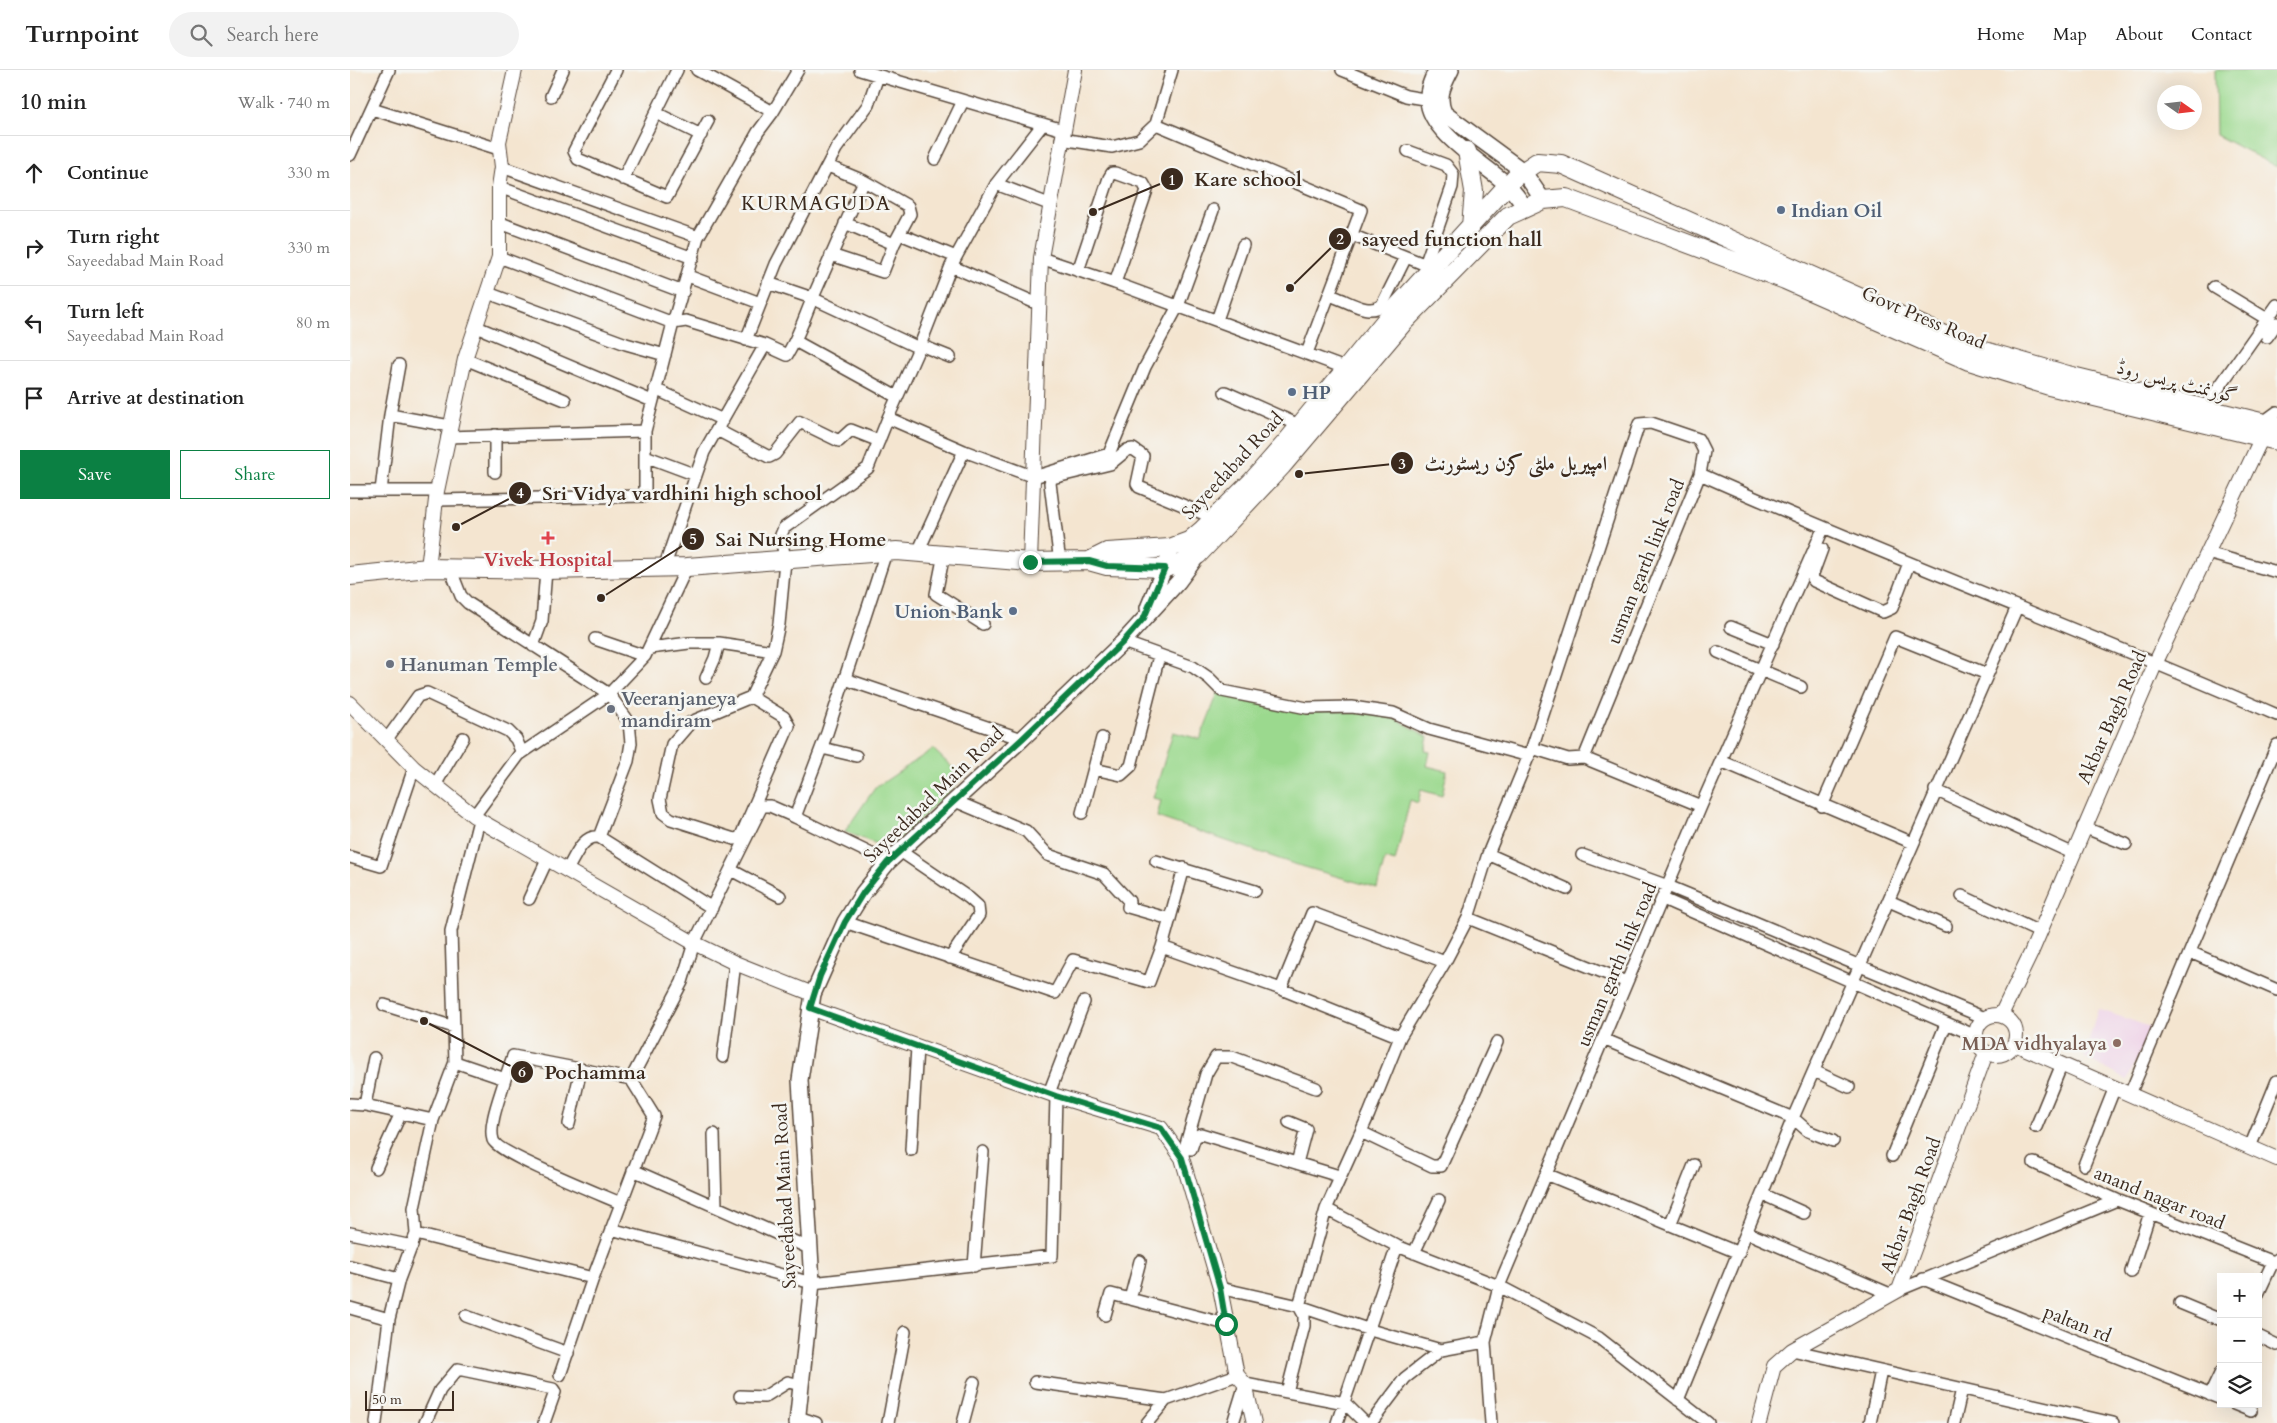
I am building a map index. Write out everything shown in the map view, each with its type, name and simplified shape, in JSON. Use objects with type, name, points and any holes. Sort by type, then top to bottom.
[{"type":"main road","points":[[1436,70],[1430,85],[1434,101],[1444,113],[1515,178],[1543,200]]},
{"type":"main road","points":[[1450,70],[1434,101],[1432,114],[1444,132],[1467,151],[1515,178],[1525,207]]},
{"type":"main road","points":[[1467,151],[1474,186],[1471,226]]},
{"type":"main road","name":"گورنمنٹ پریس روڈ","points":[[1515,178],[1537,162],[1561,164],[1971,347],[2068,375],[2203,410],[2269,432]]},
{"type":"main road","name":"Sayeedabad Road","points":[[1174,571],[1214,518],[1250,482],[1300,425],[1429,266],[1471,226],[1515,178]]},
{"type":"main road","name":"Sayeedabad Road","points":[[1170,548],[1193,548],[1282,466],[1404,322],[1508,216],[1543,200],[1566,198]]},
{"type":"main road","name":"Govt Press Road","points":[[1566,198],[1784,280],[1969,361],[2049,386],[2269,432]]},
{"type":"main road","points":[[1089,561],[1107,552],[1170,548]]},
{"type":"main road","name":"Sayeedabad Main Road","points":[[797,1420],[812,1283],[800,1080],[812,1001],[845,922],[863,893],[888,862],[1022,739],[1123,642],[1144,618],[1174,571],[1170,548]]},
{"type":"main road","points":[[350,576],[428,568],[546,570],[687,567],[886,552],[918,552],[1030,562],[1089,561],[1107,566],[1174,571]]},
{"type":"street","points":[[350,155],[388,70]]},
{"type":"street","points":[[428,568],[437,496],[465,359],[499,257],[499,187],[502,167],[499,148],[515,70]]},
{"type":"street","points":[[550,96],[563,70]]},
{"type":"street","points":[[616,70],[574,154],[578,159],[667,198],[708,121]]},
{"type":"street","points":[[622,179],[677,70]]},
{"type":"street","points":[[697,70],[773,112]]},
{"type":"street","points":[[350,491],[381,491],[437,496],[645,496],[645,431],[664,355],[698,237],[758,132],[773,112],[798,70]]},
{"type":"street","points":[[860,70],[1043,124],[1062,134],[1112,147],[1139,140],[1156,124],[1172,70]]},
{"type":"street","points":[[1030,562],[1041,258],[1049,204],[1075,70]]},
{"type":"street","points":[[1342,70],[1406,96],[1434,101]]},
{"type":"street","points":[[746,340],[768,283],[836,149],[868,105],[878,76]]},
{"type":"street","points":[[935,159],[964,101]]},
{"type":"street","points":[[372,109],[499,148]]},
{"type":"street","points":[[656,113],[701,134]]},
{"type":"street","points":[[759,804],[740,838],[736,840],[671,819],[663,814],[660,799],[672,744],[691,722],[751,697],[773,650],[779,624],[785,561],[781,535],[784,528],[868,468],[920,347],[953,261],[996,184],[1043,124]]},
{"type":"street","points":[[1156,124],[1361,211],[1307,353]]},
{"type":"street","points":[[1359,238],[1429,266],[1452,187],[1453,174],[1446,165],[1408,151]]},
{"type":"street","points":[[828,166],[864,180],[908,206],[910,214],[894,244],[885,270],[881,272],[832,254]]},
{"type":"street","points":[[502,167],[698,237]]},
{"type":"street","points":[[1078,271],[1110,175],[1115,173],[1143,183],[1147,190],[1115,283]]},
{"type":"street","points":[[499,257],[673,323],[686,321],[765,345],[787,355],[795,341],[864,180]]},
{"type":"street","points":[[996,184],[1049,204]]},
{"type":"street","points":[[499,187],[693,258]]},
{"type":"street","points":[[888,418],[964,451],[1034,477],[1110,454],[1145,367],[1178,306],[1213,210]]},
{"type":"street","points":[[498,222],[683,292]]},
{"type":"street","points":[[845,223],[894,244]]},
{"type":"street","points":[[900,234],[1038,304]]},
{"type":"street","points":[[1217,320],[1244,244]]},
{"type":"street","points":[[1335,297],[1371,310],[1377,309],[1382,305],[1406,257]]},
{"type":"street","points":[[1041,258],[1115,283],[1345,368]]},
{"type":"street","points":[[688,276],[760,303]]},
{"type":"street","points":[[768,283],[812,298],[920,347],[950,357]]},
{"type":"street","points":[[2214,287],[2272,321]]},
{"type":"street","points":[[488,293],[626,344],[664,355]]},
{"type":"street","points":[[2267,338],[2277,304]]},
{"type":"street","points":[[2203,410],[2272,321]]},
{"type":"street","points":[[477,327],[652,401]]},
{"type":"street","points":[[795,341],[897,397]]},
{"type":"street","points":[[664,568],[704,452],[765,345]]},
{"type":"street","points":[[465,359],[565,400]]},
{"type":"street","points":[[381,491],[390,415],[399,365]]},
{"type":"street","points":[[655,389],[720,425],[769,457],[775,454],[800,422],[839,441],[851,430],[879,441]]},
{"type":"street","points":[[1226,392],[1300,425]]},
{"type":"street","points":[[2269,432],[2277,412]]},
{"type":"street","points":[[390,415],[449,431],[494,435],[645,431]]},
{"type":"street","points":[[1287,1392],[1304,1326],[1304,1315],[1299,1306],[1326,1209],[1361,1132],[1400,1037],[1445,962],[1468,918],[1488,854],[1530,752],[1640,424],[1651,423],[1698,439],[1704,451],[1700,474]]},
{"type":"street","name":"Akbar Bagh Road","points":[[2001,1015],[2156,662],[2207,553],[2269,432]]},
{"type":"street","points":[[494,435],[495,472]]},
{"type":"street","points":[[1060,562],[1050,482],[1052,478],[1110,464],[1127,450],[1133,449],[1143,456],[1136,484],[1139,487],[1214,518]]},
{"type":"street","points":[[918,552],[964,451]]},
{"type":"street","points":[[645,456],[696,474]]},
{"type":"street","name":"usman garth link road","points":[[1584,758],[1700,474],[1908,566],[2156,662],[2277,715]]},
{"type":"street","name":"usman garth link road","points":[[1491,1423],[1484,1342],[1498,1286],[1701,806],[1823,529]]},
{"type":"street","points":[[1829,536],[1908,566],[1892,608],[1887,612],[1814,581],[1812,576],[1829,536]]},
{"type":"street","points":[[795,817],[822,748],[886,552]]},
{"type":"street","points":[[2207,553],[2277,572]]},
{"type":"street","points":[[944,554],[936,594],[983,624]]},
{"type":"street","points":[[376,1423],[389,1319],[399,1279],[416,1234],[414,1208],[432,1120],[455,1062],[451,931],[477,818],[522,753],[609,694],[648,652],[687,567]]},
{"type":"street","points":[[450,568],[461,596],[468,603],[609,694],[629,722],[631,743],[628,761],[599,837]]},
{"type":"street","points":[[533,646],[542,621],[546,570]]},
{"type":"street","points":[[1678,1400],[1748,1233],[1793,1118],[1889,901],[1935,790],[2017,607]]},
{"type":"street","points":[[1731,627],[1773,644]]},
{"type":"street","points":[[1822,806],[1895,637],[1988,674]]},
{"type":"street","points":[[595,639],[648,652],[689,643],[719,643],[773,650]]},
{"type":"street","points":[[1123,642],[1193,667],[1209,678],[1222,691],[1307,708],[1352,707],[1393,713],[1429,729],[1530,752],[1568,759],[1584,758],[1701,806]]},
{"type":"street","points":[[706,678],[719,643]]},
{"type":"street","points":[[1718,652],[1801,688]]},
{"type":"street","points":[[1094,769],[1121,775],[1131,766],[1159,656]]},
{"type":"street","points":[[845,679],[1022,739]]},
{"type":"street","points":[[387,740],[418,696],[427,693],[508,731],[516,739],[522,753]]},
{"type":"street","points":[[631,1080],[682,982],[694,943],[731,870],[789,726],[784,717],[751,697]]},
{"type":"street","points":[[350,703],[414,768],[477,818],[694,943],[812,1001],[917,1047],[1052,1095],[1161,1128],[1183,1162],[1220,1288],[1226,1324],[1254,1423]]},
{"type":"street","points":[[435,785],[463,738]]},
{"type":"street","points":[[1082,812],[1102,738]]},
{"type":"street","points":[[2130,1094],[2277,745]]},
{"type":"street","points":[[822,748],[856,756]]},
{"type":"street","points":[[1721,761],[1822,806],[1913,843]]},
{"type":"street","points":[[350,857],[381,866],[414,768]]},
{"type":"street","points":[[1935,790],[2072,852]]},
{"type":"street","points":[[955,801],[1026,831],[1048,855],[1104,874],[1129,901],[1128,906],[1170,919]]},
{"type":"street","points":[[759,804],[770,806],[795,817],[888,862]]},
{"type":"street","points":[[2083,828],[2126,844]]},
{"type":"street","points":[[567,870],[586,839],[592,836],[599,837],[712,908]]},
{"type":"street","points":[[900,851],[978,906],[979,915],[950,958]]},
{"type":"street","points":[[1488,854],[1567,889]]},
{"type":"street","points":[[1582,855],[1668,886],[1985,1018],[2001,1015],[2012,1021],[2015,1026],[2015,1044],[2011,1049],[1999,1055],[1986,1053],[1978,1044],[1976,1036],[1978,1027],[1985,1018]]},
{"type":"street","points":[[529,899],[547,860]]},
{"type":"street","points":[[1156,861],[1184,868],[1254,891]]},
{"type":"street","points":[[845,922],[1055,993],[1073,960],[1149,982],[1162,947],[1184,868]]},
{"type":"street","points":[[731,870],[780,896]]},
{"type":"street","points":[[1962,896],[2039,932]]},
{"type":"street","points":[[1663,899],[1976,1036]]},
{"type":"street","points":[[1889,901],[1946,926]]},
{"type":"street","points":[[1281,989],[1312,913],[1445,962]]},
{"type":"street","points":[[1468,918],[1627,982]]},
{"type":"street","points":[[1162,947],[1281,989],[1400,1037]]},
{"type":"street","points":[[2190,952],[2277,990]]},
{"type":"street","points":[[723,1057],[735,963]]},
{"type":"street","points":[[611,1229],[812,1283],[1052,1256],[1052,1095],[1084,1002]]},
{"type":"street","points":[[384,1004],[454,1027]]},
{"type":"street","points":[[1892,1156],[1946,1024]]},
{"type":"street","points":[[1603,1039],[1793,1118],[1808,1131],[1833,1141]]},
{"type":"street","points":[[1361,1132],[1432,1166],[1441,1166],[1497,1042]]},
{"type":"street","points":[[2015,1044],[2277,1159]]},
{"type":"street","points":[[911,1150],[917,1047]]},
{"type":"street","name":"Akbar Bagh Road","points":[[1759,1423],[1774,1366],[1792,1350],[1894,1292],[1986,1053]]},
{"type":"street","points":[[560,1375],[620,1203],[654,1116],[631,1080],[513,1056],[492,1127],[492,1139],[496,1145],[515,1156],[620,1203]]},
{"type":"street","points":[[1183,1162],[1206,1074],[1216,1057],[1232,1058],[1316,1088]]},
{"type":"street","points":[[365,1105],[374,1058]]},
{"type":"street","points":[[455,1062],[505,1079]]},
{"type":"street","points":[[2036,1127],[2062,1064]]},
{"type":"street","points":[[569,1124],[581,1070]]},
{"type":"street","points":[[1814,1071],[1849,1086]]},
{"type":"street","points":[[2250,1147],[2277,1081]]},
{"type":"street","points":[[2084,1165],[2115,1088]]},
{"type":"street","points":[[350,1104],[365,1105],[432,1120]]},
{"type":"street","points":[[376,1168],[401,1113]]},
{"type":"street","points":[[1289,1122],[1306,1129],[1297,1163]]},
{"type":"street","points":[[714,1134],[716,1206]]},
{"type":"street","points":[[1183,1162],[1197,1134],[1340,1176]]},
{"type":"street","points":[[974,1266],[983,1152]]},
{"type":"street","name":"anand nagar road","points":[[2034,1163],[2117,1200],[2275,1261]]},
{"type":"street","points":[[1670,1225],[1694,1165]]},
{"type":"street","points":[[633,1170],[809,1248]]},
{"type":"street","points":[[1546,1174],[1739,1253]]},
{"type":"street","points":[[1762,1194],[1804,1213]]},
{"type":"street","points":[[1414,1253],[1439,1200]]},
{"type":"street","points":[[1748,1233],[1894,1292],[2117,1200]]},
{"type":"street","points":[[1326,1209],[1397,1246],[1498,1286],[1599,1338],[1708,1423]]},
{"type":"street","points":[[2131,1272],[2150,1213]]},
{"type":"street","points":[[350,1233],[412,1246]]},
{"type":"street","points":[[416,1234],[593,1278]]},
{"type":"street","points":[[1337,1423],[1397,1246]]},
{"type":"street","points":[[2262,1286],[2275,1261]]},
{"type":"street","points":[[1130,1299],[1140,1262]]},
{"type":"street","points":[[350,1266],[399,1279]]},
{"type":"street","name":"paltan rd","points":[[1923,1279],[2216,1397]]},
{"type":"street","points":[[1220,1288],[1299,1306],[1370,1330],[1441,1350],[1484,1342]]},
{"type":"street","points":[[1105,1315],[1111,1294],[1226,1324]]},
{"type":"street","points":[[2180,1303],[2217,1318]]},
{"type":"street","points":[[350,1308],[389,1319]]},
{"type":"street","points":[[466,1316],[568,1353]]},
{"type":"street","points":[[888,1423],[905,1332]]},
{"type":"street","points":[[2262,1338],[2277,1345]]},
{"type":"street","points":[[1371,1423],[1405,1378],[1441,1350]]},
{"type":"street","points":[[1792,1350],[2100,1422],[2114,1423]]},
{"type":"street","points":[[425,1423],[440,1390],[458,1369],[553,1389],[555,1392],[544,1423]]},
{"type":"street","points":[[1870,1423],[1881,1371]]},
{"type":"street","points":[[1233,1423],[1241,1380]]},
{"type":"street","points":[[1035,1382],[1166,1400],[1241,1380],[1287,1392],[1345,1403],[1365,1423]]},
{"type":"street","points":[[740,1396],[764,1397],[788,1382],[801,1385]]},
{"type":"street","points":[[963,1423],[974,1382]]},
{"type":"street","points":[[1954,1423],[1962,1389]]},
{"type":"street","points":[[1147,1423],[1166,1400]]},
{"type":"street","points":[[2244,1408],[2251,1411]]},
{"type":"street","points":[[797,1420],[816,1423]]},
{"type":"shaded area","name":"MDA vidhyalaya","points":[[2098,1009],[2153,1028],[2127,1080],[2084,1057]]},
{"type":"green space","points":[[2215,70],[2277,70],[2277,167],[2216,135]]},
{"type":"green space","points":[[1218,693],[1336,711],[1388,714],[1428,737],[1425,751],[1430,752],[1427,766],[1447,771],[1442,796],[1421,790],[1418,803],[1410,800],[1395,862],[1385,859],[1377,888],[1291,863],[1157,817],[1161,800],[1153,798],[1173,732],[1200,739]]},
{"type":"green space","points":[[933,749],[956,771],[964,765],[970,771],[895,844],[878,844],[845,831],[875,788]]},
{"type":"place","name":"Indian Oil","points":[[1781,210]]},
{"type":"place","name":"Kare school","points":[[1093,212]]},
{"type":"place","name":"sayeed function hall","points":[[1290,288]]},
{"type":"place","name":"HP","points":[[1292,392]]},
{"type":"place","name":"امپیریل ملٹی کزن ریسٹورنٹ","points":[[1299,474]]},
{"type":"place","name":"Sri Vidya vardhini high school","points":[[456,527]]},
{"type":"place","name":"Vivek Hospital","points":[[548,538]]},
{"type":"place","name":"Sai Nursing Home","points":[[601,598]]},
{"type":"place","name":"Union Bank","points":[[1013,611]]},
{"type":"place","name":"Hanuman Temple","points":[[390,664]]},
{"type":"place","name":"Veeranjaneya mandiram","points":[[611,709]]},
{"type":"place","name":"Pochamma","points":[[424,1021]]},
{"type":"place","name":"MDA vidhyalaya","points":[[2117,1043]]},
{"type":"district","name":"KURMAGUDA","points":[[816,203]]},
{"type":"route","points":[[1030,562],[1089,561],[1107,566],[1165,568],[1144,618],[1123,642],[1022,739],[888,862],[863,893],[845,922],[820,976],[810,1008],[1056,1096],[1161,1128],[1182,1158],[1220,1288],[1226,1324]]}]
